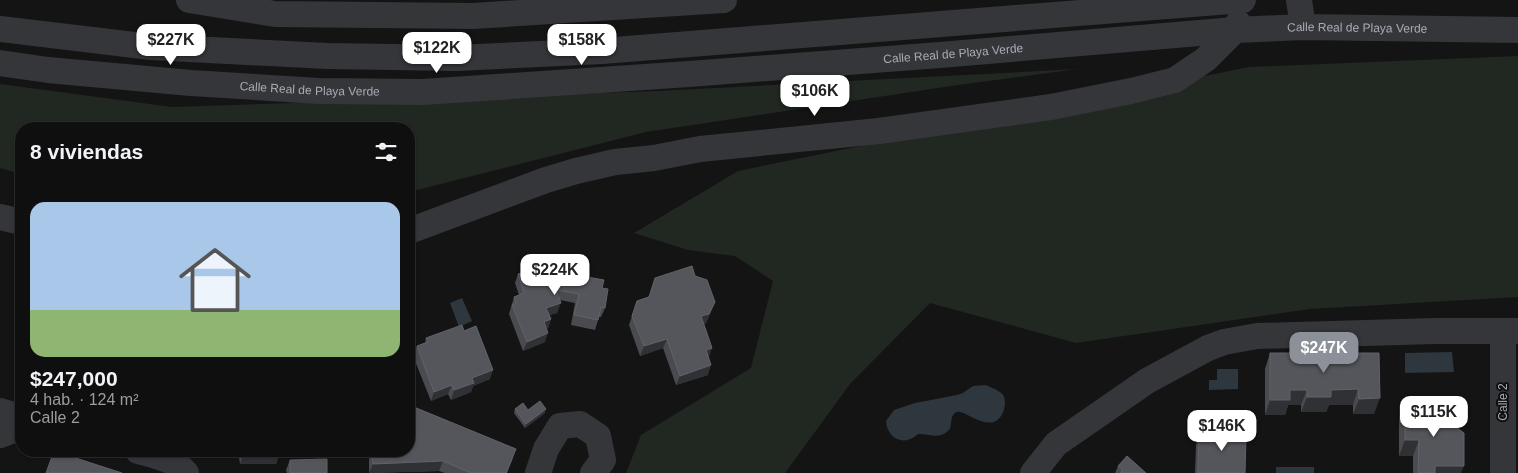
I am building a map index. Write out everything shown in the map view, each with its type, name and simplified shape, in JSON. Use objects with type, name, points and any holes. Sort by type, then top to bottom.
[{"type":"street","points":[[189,0],[275,14],[472,16],[724,0]]},
{"type":"street","points":[[0,28],[151,47],[327,56],[457,58],[602,51],[1244,0]]},
{"type":"street","points":[[415,229],[546,180],[615,162],[654,158],[700,149],[888,130],[1052,106],[1140,89],[1175,80],[1206,59],[1235,30],[1249,0]]},
{"type":"street","points":[[1299,0],[1303,27]]},
{"type":"street","name":"Calle Real de Playa Verde","points":[[0,63],[48,70],[191,83],[326,91],[423,92],[872,60],[1235,30],[1303,27],[1518,30]]},
{"type":"street","points":[[870,30],[872,60]]},
{"type":"street","points":[[48,70],[54,35]]},
{"type":"street","points":[[737,40],[737,70]]},
{"type":"street","points":[[191,83],[192,49]]},
{"type":"street","points":[[602,51],[603,79]]},
{"type":"street","points":[[326,91],[327,56]]},
{"type":"street","points":[[457,58],[459,89]]},
{"type":"street","points":[[0,217],[15,221]]},
{"type":"street","points":[[1033,473],[1056,444],[1147,381],[1208,348],[1224,342],[1257,336],[1510,331]]},
{"type":"street","name":"Calle 2","points":[[1504,473],[1510,331]]},
{"type":"street","points":[[0,411],[15,415]]},
{"type":"street","points":[[538,473],[546,449],[560,426],[580,424],[598,436],[603,460],[593,473]]},
{"type":"street","points":[[0,435],[15,429]]},
{"type":"street","points":[[157,457],[181,467],[186,473]]},
{"type":"shaded area","points":[[1518,56],[1518,297],[1310,309],[1076,343],[930,303],[850,384],[785,473],[626,473],[641,435],[751,368],[773,281],[735,256],[688,250],[634,233],[738,171],[1249,67]]},
{"type":"shaded area","points":[[1078,69],[951,86],[646,132],[415,190],[415,122],[15,122],[15,172],[0,168],[0,84],[172,107],[657,91]]},
{"type":"shaded area","points":[[462,298],[472,321],[459,327],[450,303]]},
{"type":"shaded area","points":[[1452,352],[1454,372],[1405,373],[1405,353]]},
{"type":"shaded area","points":[[1217,369],[1238,369],[1238,389],[1209,390],[1209,380],[1217,380]]},
{"type":"shaded area","points":[[986,385],[1000,392],[1005,402],[1000,418],[994,422],[983,422],[957,412],[952,417],[950,429],[943,434],[935,436],[918,434],[908,440],[898,439],[893,436],[887,427],[886,421],[894,410],[915,403],[957,395],[973,386]]},
{"type":"shaded area","points":[[1276,467],[1314,467],[1314,473],[1276,473]]},
{"type":"building","points":[[570,257],[576,275],[604,280],[602,288],[608,289],[605,308],[601,307],[598,320],[574,315],[579,294],[556,290],[561,303],[546,308],[551,319],[544,322],[548,333],[527,342],[512,305],[516,303],[514,297],[524,293],[518,274]]},
{"type":"building","points":[[692,266],[695,276],[707,280],[715,302],[709,314],[701,316],[712,348],[706,350],[711,365],[680,376],[667,339],[644,346],[632,316],[637,301],[649,297],[655,278]]},
{"type":"building","points":[[462,325],[464,331],[476,326],[493,370],[472,378],[474,383],[454,390],[452,385],[434,392],[417,346],[428,342],[426,338]]},
{"type":"building","points":[[1270,353],[1379,353],[1380,398],[1359,399],[1358,389],[1331,390],[1331,397],[1307,397],[1307,390],[1290,390],[1290,400],[1270,400]]},
{"type":"building","points":[[540,401],[546,409],[526,424],[515,409],[523,403],[528,410]]},
{"type":"building","points":[[1405,404],[1425,404],[1464,433],[1464,466],[1435,466],[1435,473],[1418,473],[1419,440],[1405,440]]},
{"type":"building","points":[[415,407],[516,449],[506,473],[471,473],[443,461],[373,464],[372,457],[415,457]]},
{"type":"building","points":[[1214,426],[1233,426],[1232,436],[1246,437],[1245,473],[1198,473],[1199,435],[1214,436]]},
{"type":"building","points":[[1127,456],[1146,473],[1120,473],[1123,470],[1118,466]]},
{"type":"building","points":[[52,457],[73,457],[122,473],[46,473]]},
{"type":"building","points":[[327,459],[327,473],[290,473],[290,460]]}]
